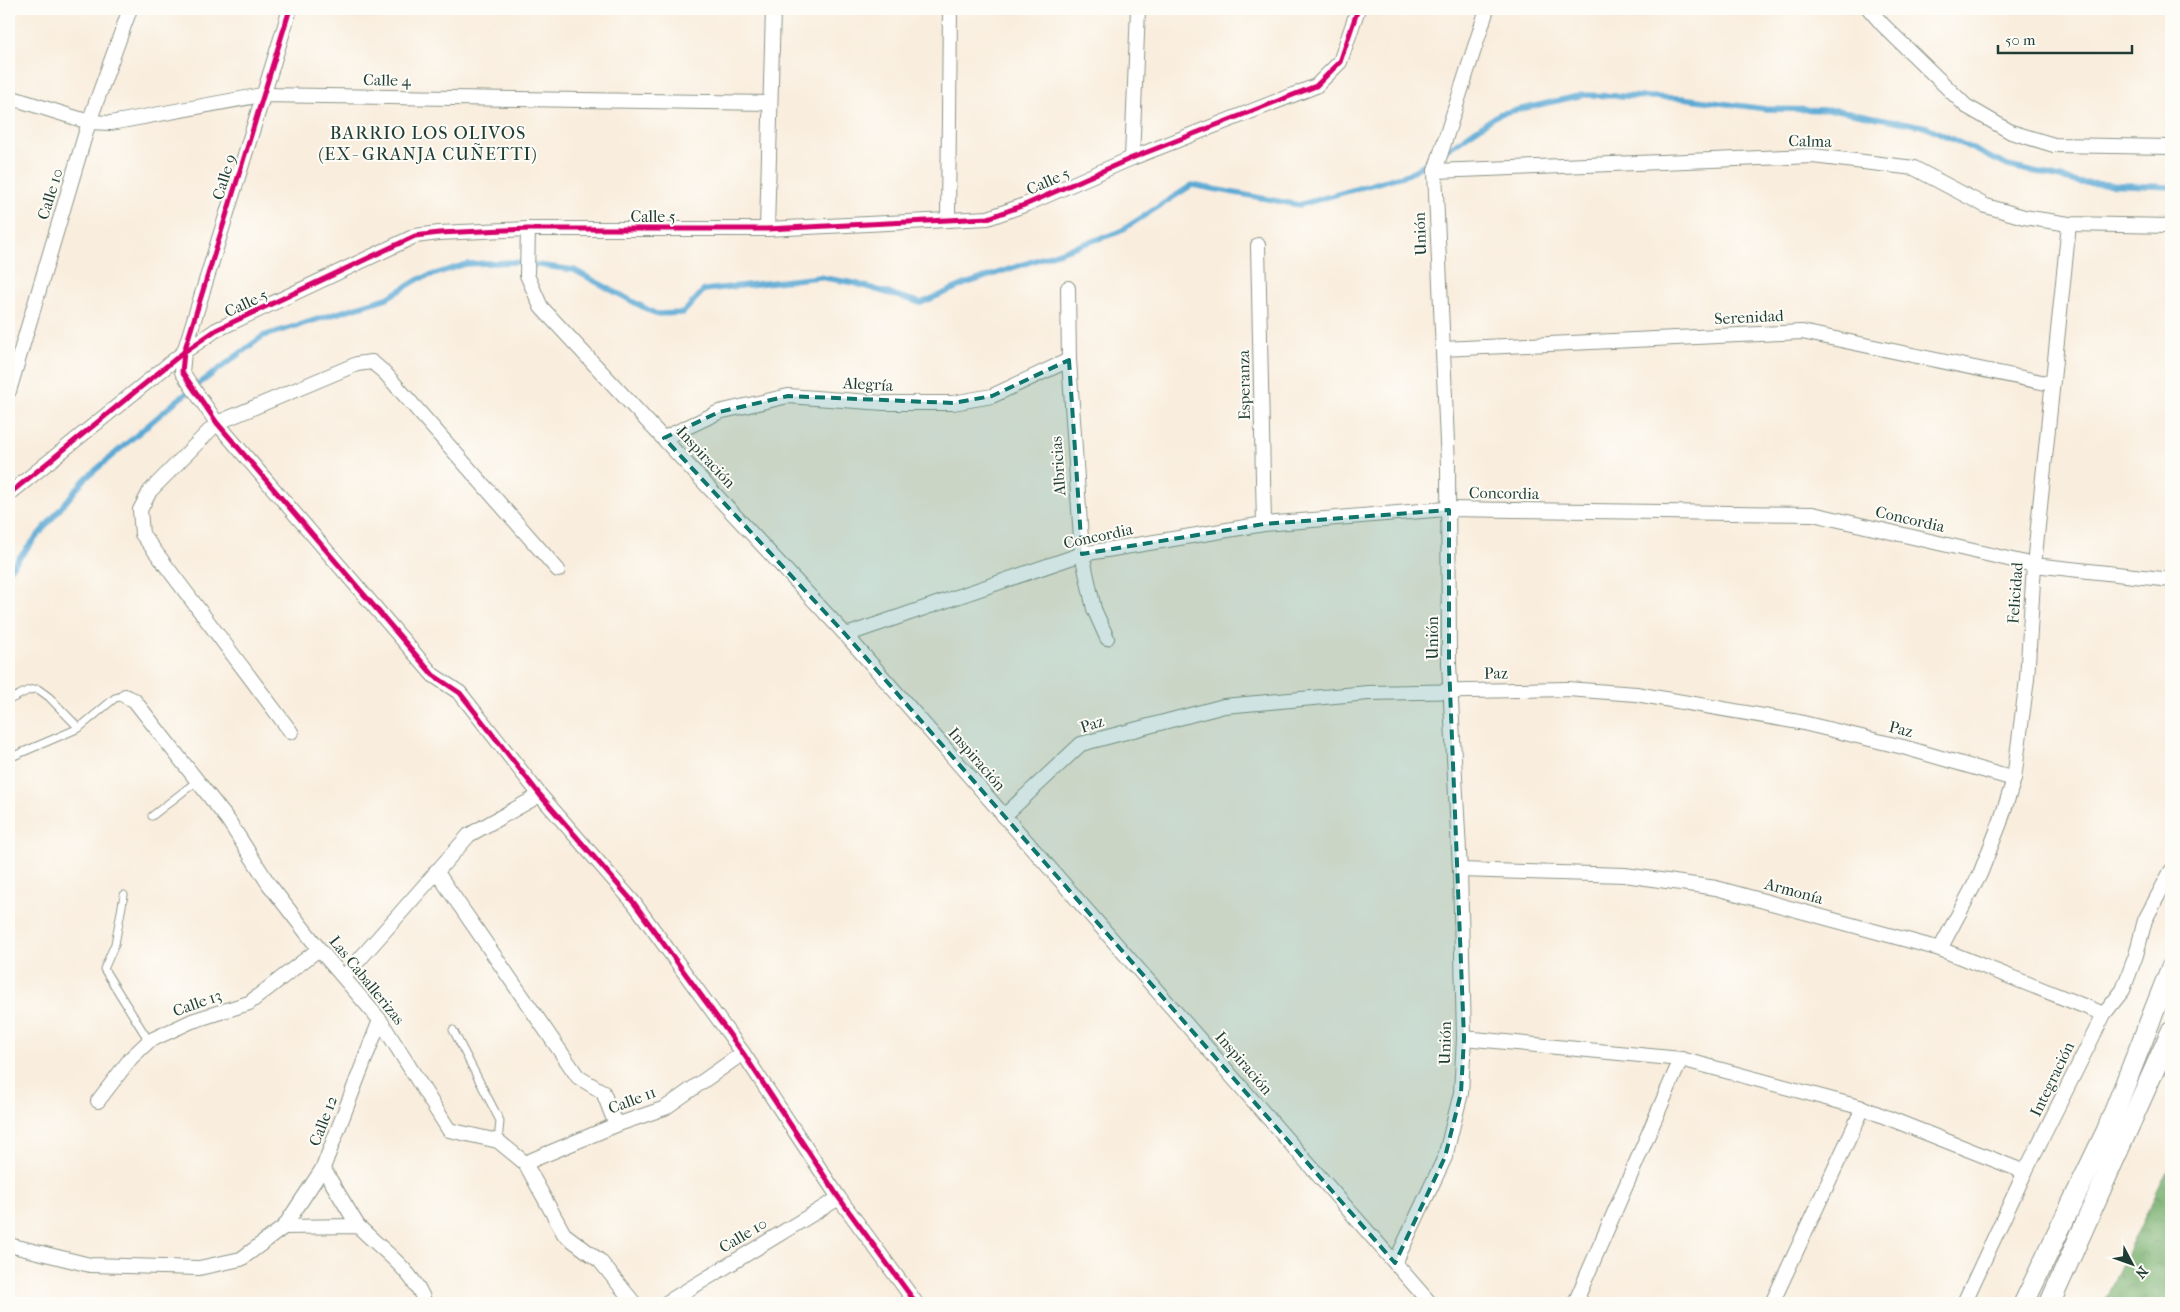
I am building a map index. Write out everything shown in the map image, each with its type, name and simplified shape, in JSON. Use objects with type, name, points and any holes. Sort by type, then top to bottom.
[{"type":"main road","points":[[2024,1303],[2107,1130],[2171,968]]},
{"type":"main road","points":[[2050,1303],[2171,1032]]},
{"type":"street","name":"Calle 10","points":[[9,391],[89,122],[130,9]]},
{"type":"street","name":"Calle 9","points":[[218,423],[182,372],[184,352],[290,9]]},
{"type":"street","points":[[767,229],[772,9]]},
{"type":"street","points":[[948,220],[950,9]]},
{"type":"street","points":[[1132,158],[1138,9]]},
{"type":"street","name":"Calle 5","points":[[9,494],[184,352],[216,330],[415,236],[439,233],[528,229],[767,229],[988,218],[1027,204],[1132,158],[1316,86],[1340,62],[1358,9]]},
{"type":"street","name":"Unión","points":[[1395,1263],[1445,1157],[1461,1093],[1464,1038],[1460,870],[1450,691],[1449,510],[1436,171],[1487,9]]},
{"type":"street","points":[[1870,9],[1883,25],[1966,106],[2011,132],[2054,145],[2171,147]]},
{"type":"street","name":"Calle 4","points":[[9,98],[89,122],[110,123],[262,95],[770,103]]},
{"type":"street","name":"Calma","points":[[1436,171],[1813,156],[1914,168],[1986,206],[2024,217],[2069,224],[2171,226]]},
{"type":"street","name":"Felicidad","points":[[1940,949],[1980,874],[2000,823],[2014,779],[2027,679],[2034,565],[2047,451],[2051,384],[2069,224]]},
{"type":"street","name":"Inspiración","points":[[528,229],[527,275],[541,308],[846,635],[1430,1303]]},
{"type":"street","name":"Esperanza","points":[[1258,245],[1264,524]]},
{"type":"street","name":"Albricias","points":[[1068,288],[1069,360],[1082,554],[1094,609],[1107,638]]},
{"type":"street","name":"Serenidad","points":[[1443,349],[1802,332],[2051,384]]},
{"type":"street","name":"Alegría","points":[[664,438],[719,412],[788,396],[884,403],[963,402],[992,396],[1069,360]]},
{"type":"street","points":[[291,732],[142,534],[140,510],[150,491],[218,423],[357,364],[372,362],[385,373],[558,570]]},
{"type":"street","points":[[218,423],[433,675],[460,693],[540,795],[634,903],[743,1053],[839,1198],[916,1303]]},
{"type":"street","name":"Concordia","points":[[846,635],[1082,554],[1264,524],[1449,510],[1812,514],[2034,565],[2171,580]]},
{"type":"street","name":"Paz","points":[[1004,816],[1081,744],[1224,706],[1368,693],[1567,689],[1636,694],[1799,722],[1904,747],[2014,779]]},
{"type":"street","name":"Las Caballerizas","points":[[125,696],[134,700],[228,820],[268,883],[319,950],[380,1020],[449,1130],[498,1141],[525,1163],[564,1234],[600,1261],[634,1303]]},
{"type":"street","points":[[344,977],[469,835],[540,795]]},
{"type":"street","name":"Armonía","points":[[1460,870],[1625,875],[1716,888],[1940,949],[2104,1014]]},
{"type":"street","name":"Integración","points":[[1964,1303],[2025,1172],[2104,1014],[2123,990],[2136,955],[2145,920],[2171,871]]},
{"type":"street","points":[[436,872],[578,1076],[603,1092],[616,1125]]},
{"type":"street","name":"Calle 13","points":[[98,1101],[131,1058],[149,1041],[192,1020],[249,1004],[319,950]]},
{"type":"street","name":"Calle 12","points":[[9,1245],[90,1264],[199,1268],[241,1259],[284,1227],[323,1168],[380,1020]]},
{"type":"street","points":[[1464,1038],[1681,1059],[1863,1108],[2025,1172]]},
{"type":"street","name":"Calle 11","points":[[525,1163],[616,1125],[665,1108],[743,1053]]},
{"type":"street","points":[[1575,1303],[1681,1059]]},
{"type":"street","points":[[1772,1303],[1863,1108]]},
{"type":"street","points":[[323,1168],[358,1226],[405,1272],[421,1293],[425,1303]]},
{"type":"street","name":"Calle 10","points":[[666,1303],[839,1198]]},
{"type":"street","points":[[284,1227],[358,1226]]},
{"type":"lane","points":[[9,700],[29,690],[38,689],[49,696],[79,728]]},
{"type":"lane","points":[[9,758],[79,728],[115,698],[125,696]]},
{"type":"lane","points":[[152,816],[197,781]]},
{"type":"lane","points":[[124,895],[114,944],[104,969],[149,1041]]},
{"type":"lane","points":[[453,1030],[500,1121],[498,1141]]},
{"type":"highlighted area","points":[[1069,360],[1082,554],[1264,524],[1449,510],[1449,664],[1464,1038],[1461,1093],[1445,1157],[1395,1263],[846,635],[664,438],[719,412],[788,396],[953,403],[992,396]]},
{"type":"green space","points":[[2171,1163],[2171,1303],[2103,1303]]},
{"type":"waterway","points":[[1445,151],[1499,114],[1583,95],[1682,98],[1766,109],[1837,110],[1927,127],[2008,166],[2082,183],[2171,187]]},
{"type":"waterway","points":[[9,570],[85,479],[175,402],[263,336],[387,298],[419,279],[466,264],[515,262],[574,270],[656,314],[683,313],[704,290],[819,277],[854,283],[921,303],[965,284],[1119,232],[1192,185],[1299,205],[1409,174],[1437,156]]},
{"type":"cycle path","points":[[290,9],[184,352],[182,372],[217,423],[433,675],[460,693],[540,795],[634,903],[743,1053],[839,1198],[916,1303]]},
{"type":"cycle path","points":[[9,494],[184,352],[216,330],[415,236],[439,233],[528,229],[767,229],[988,218],[1027,204],[1132,158],[1316,86],[1340,62],[1358,9]]},
{"type":"district","name":"BARRIO LOS OLIVOS (EX- GRANJA CUÑETTI)","points":[[428,143]]}]
